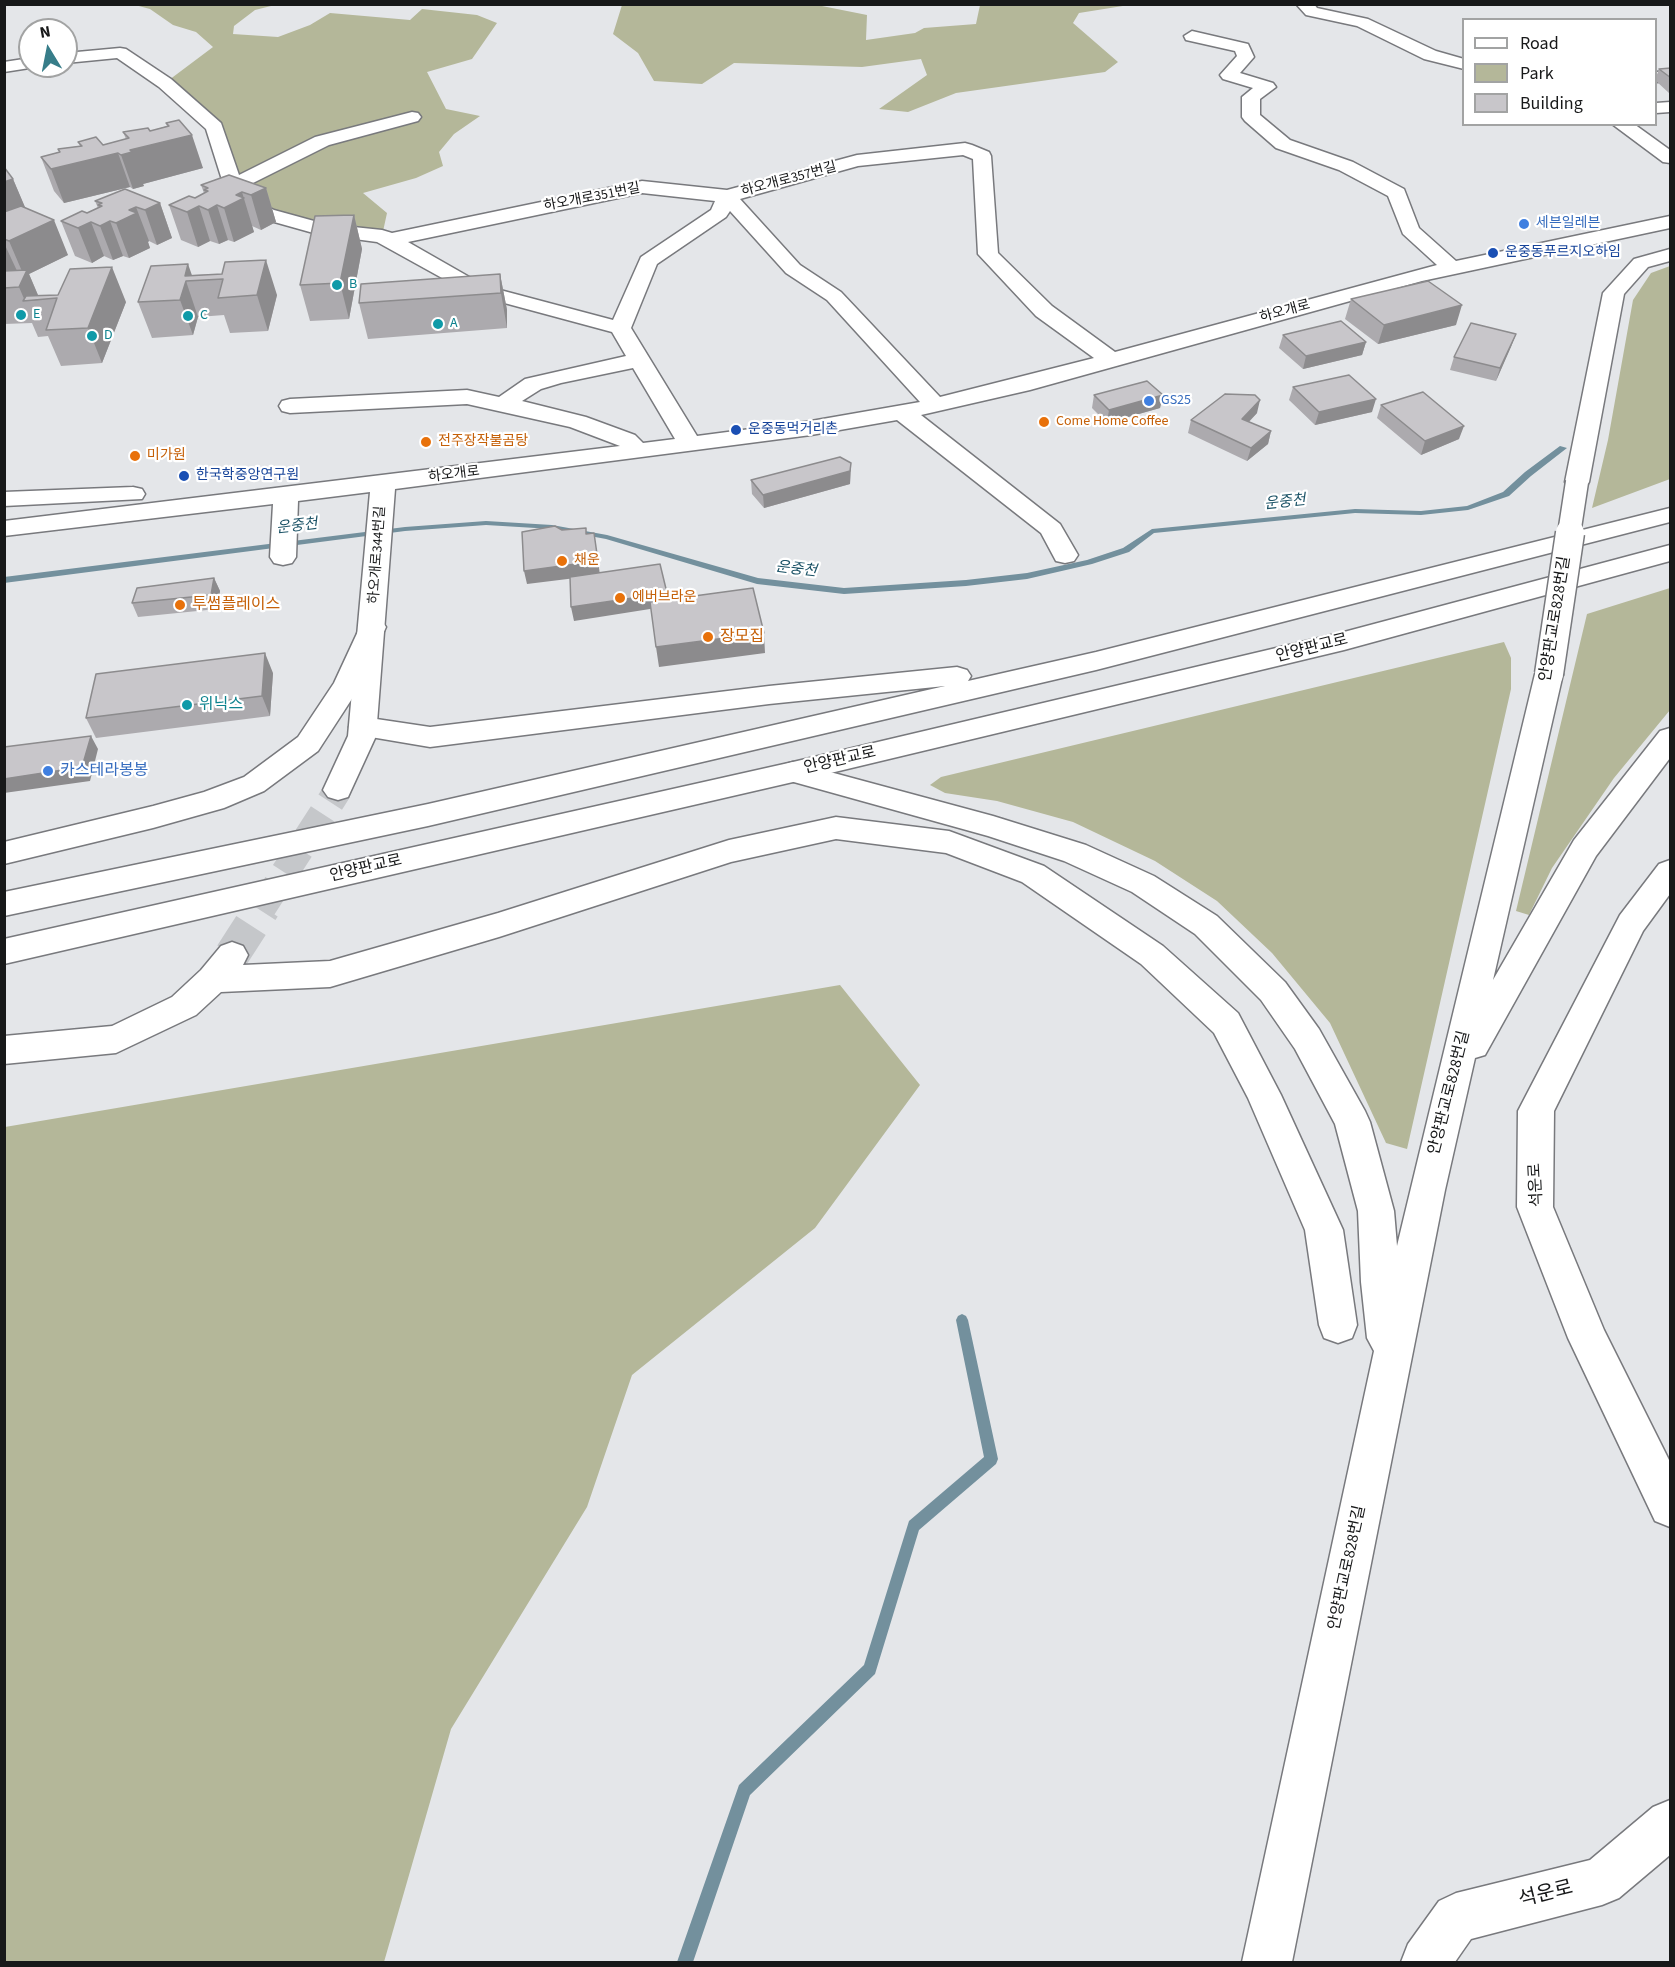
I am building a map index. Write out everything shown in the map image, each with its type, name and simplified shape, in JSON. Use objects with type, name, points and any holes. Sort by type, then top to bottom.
[{"type":"street","points":[[1304,4],[1312,12],[1362,22],[1430,55],[1462,63]]},
{"type":"street","points":[[1192,36],[1242,48],[1246,57],[1229,75],[1267,87],[1251,97],[1251,117],[1283,144],[1346,166],[1397,193],[1410,230],[1452,268]]},
{"type":"street","name":"하오개로351번길","points":[[78,57],[120,53],[165,83],[215,127],[236,198],[267,214],[324,230],[382,236],[478,290],[620,328]]},
{"type":"street","points":[[233,186],[322,141],[412,117]]},
{"type":"street","points":[[1624,126],[1671,158]]},
{"type":"street","name":"하오개로357번길","points":[[935,405],[834,296],[793,269],[727,196],[857,161],[965,149],[982,156],[988,254],[1044,312],[1111,360]]},
{"type":"street","name":"하오개로351번길","points":[[388,240],[642,187],[727,196]]},
{"type":"street","points":[[690,444],[620,328],[637,292],[648,261],[719,213],[727,196]]},
{"type":"street","name":"하오개로","points":[[4,529],[638,451],[811,428],[902,412],[1022,385],[1405,279],[1671,222]]},
{"type":"street","name":"안양판교로828번길","points":[[1267,1962],[1427,1190],[1548,674],[1576,482],[1614,293],[1641,262],[1671,255]]},
{"type":"street","points":[[503,404],[534,384],[556,377],[639,360]]},
{"type":"street","points":[[290,406],[458,397],[531,410],[613,434],[627,440],[638,451]]},
{"type":"street","points":[[902,412],[1051,529],[1065,555]]},
{"type":"street","points":[[4,499],[383,483]]},
{"type":"street","name":"하오개로344번길","points":[[338,789],[362,735],[373,627],[383,483]]},
{"type":"street","points":[[284,546],[286,495]]},
{"type":"street","points":[[4,904],[428,815],[1096,661],[1671,515]]},
{"type":"street","name":"안양판교로","points":[[4,951],[793,772],[1344,641],[1671,553]]},
{"type":"street","points":[[4,853],[213,801],[255,784],[308,744],[347,684],[373,627]]},
{"type":"street","points":[[363,727],[430,737],[769,695],[1096,661]]},
{"type":"street","points":[[1455,1076],[1585,848],[1671,738]]},
{"type":"street","points":[[793,772],[993,827],[1076,854],[1143,884],[1206,925],[1264,982],[1307,1039],[1352,1122],[1376,1210],[1380,1282],[1391,1362]]},
{"type":"street","points":[[4,1050],[116,1039],[184,1006],[223,967],[330,974],[499,925],[729,851],[836,828],[949,842],[1033,874],[1152,955],[1226,1023],[1264,1095],[1324,1230],[1338,1324]]},
{"type":"street","name":"석운로","points":[[1671,872],[1631,924],[1536,1111],[1535,1207],[1588,1338],[1671,1506]]},
{"type":"street","name":"석운로","points":[[1426,1962],[1456,1918],[1602,1881],[1671,1824]]},
{"type":"green space","points":[[135,5],[275,5],[255,10],[234,26],[233,34],[278,37],[310,25],[330,13],[410,20],[422,9],[477,15],[497,23],[472,59],[427,72],[446,109],[480,116],[454,134],[439,152],[443,166],[416,178],[363,193],[387,213],[382,236],[324,230],[236,198],[215,127],[165,83],[213,47],[196,32],[173,25],[150,9]]},
{"type":"green space","points":[[622,5],[817,5],[867,15],[866,40],[915,33],[924,28],[976,24],[980,5],[1129,5],[1079,13],[1073,23],[1118,62],[1105,72],[956,93],[908,112],[879,109],[927,75],[921,59],[862,67],[734,63],[702,84],[654,81],[638,53],[613,34]]},
{"type":"green space","points":[[1670,266],[1670,479],[1592,508],[1608,440],[1633,300],[1651,273]]},
{"type":"green space","points":[[1670,588],[1670,710],[1614,778],[1552,868],[1529,915],[1516,911],[1587,614]]},
{"type":"green space","points":[[1504,642],[1511,658],[1511,689],[1407,1149],[1386,1143],[1330,1023],[1272,953],[1217,901],[1155,861],[1073,822],[997,801],[945,793],[930,785],[941,777]]},
{"type":"green space","points":[[840,985],[920,1085],[815,1228],[632,1375],[587,1507],[451,1729],[384,1962],[5,1962],[5,1127]]},
{"type":"building","points":[[1671,68],[1671,78],[1659,69]]},
{"type":"building","points":[[179,120],[192,135],[130,150],[132,152],[121,155],[118,153],[51,169],[41,157],[60,152],[58,149],[82,146],[78,142],[96,137],[103,145],[129,138],[123,132],[148,128],[150,131],[169,126],[166,123]]},
{"type":"building","points":[[4,167],[13,179],[4,182]]},
{"type":"building","points":[[229,175],[266,188],[251,195],[242,192],[236,195],[244,198],[224,208],[217,205],[208,210],[199,206],[187,212],[169,205],[189,196],[195,198],[208,191],[204,190],[208,188],[201,185]]},
{"type":"building","points":[[125,189],[160,203],[145,210],[136,207],[129,210],[137,213],[116,223],[110,221],[100,226],[91,222],[78,228],[61,221],[82,211],[87,213],[102,206],[98,205],[102,203],[95,201]]},
{"type":"building","points":[[21,206],[54,220],[9,241],[4,239],[4,212]]},
{"type":"building","points":[[354,215],[340,283],[300,285],[315,216]]},
{"type":"building","points":[[266,260],[257,295],[218,298],[223,279],[186,281],[180,300],[138,302],[151,266],[188,264],[185,276],[222,274],[225,262]]},
{"type":"building","points":[[112,267],[88,328],[46,330],[57,298],[23,301],[26,296],[58,295],[70,269]]},
{"type":"building","points":[[27,270],[19,287],[4,288],[4,271]]},
{"type":"building","points":[[500,274],[501,293],[359,303],[361,284]]},
{"type":"building","points":[[1428,281],[1462,305],[1384,325],[1351,299]]},
{"type":"building","points":[[1341,321],[1366,342],[1306,356],[1283,335]]},
{"type":"building","points":[[1471,323],[1516,334],[1500,368],[1454,357]]},
{"type":"building","points":[[1349,375],[1376,399],[1319,412],[1293,387]]},
{"type":"building","points":[[1147,381],[1163,395],[1109,410],[1094,395]]},
{"type":"building","points":[[1423,392],[1464,426],[1425,441],[1381,405]]},
{"type":"building","points":[[1225,394],[1255,395],[1260,400],[1242,419],[1271,431],[1251,448],[1191,420]]},
{"type":"building","points":[[840,457],[851,463],[850,471],[763,495],[751,480]]},
{"type":"building","name":"채운","points":[[555,526],[562,530],[586,528],[586,534],[594,533],[598,561],[524,571],[522,532]]},
{"type":"building","points":[[660,564],[667,593],[571,607],[570,577]]},
{"type":"building","points":[[214,578],[211,595],[132,603],[137,588]]},
{"type":"building","points":[[753,588],[764,633],[656,647],[650,602]]},
{"type":"building","points":[[265,653],[262,696],[86,718],[96,674]]},
{"type":"building","points":[[91,736],[82,767],[4,779],[4,747]]},
{"type":"waterway","name":"운중천","points":[[4,580],[405,529],[486,523],[552,527],[607,537],[757,581],[844,591],[966,583],[1027,576],[1089,562],[1126,550],[1152,531],[1355,511],[1421,513],[1468,508],[1506,494],[1563,448]]},
{"type":"waterway","points":[[685,1962],[744,1790],[870,1669],[914,1526],[991,1459],[962,1320]]},
{"type":"tunnel","points":[[262,908],[338,790]]},
{"type":"tunnel","points":[[232,955],[263,907]]},
{"type":"place","name":"세븐일레븐","points":[[1524,224]]},
{"type":"place","name":"운중동푸르지오하임","points":[[1493,253]]},
{"type":"place","name":"B","points":[[337,285]]},
{"type":"place","name":"E","points":[[21,315]]},
{"type":"place","name":"C","points":[[188,316]]},
{"type":"place","name":"A","points":[[438,324]]},
{"type":"place","name":"D","points":[[92,336]]},
{"type":"place","name":"GS25","points":[[1149,401]]},
{"type":"place","name":"Come Home Coffee","points":[[1044,422]]},
{"type":"place","name":"운중동먹거리촌","points":[[736,430]]},
{"type":"place","name":"전주장작불곰탕","points":[[426,442]]},
{"type":"place","name":"미가원","points":[[135,456]]},
{"type":"place","name":"한국학중앙연구원","points":[[184,476]]},
{"type":"place","name":"채운","points":[[562,561]]},
{"type":"place","name":"에버브라운","points":[[620,598]]},
{"type":"place","name":"투썸플레이스","points":[[180,605]]},
{"type":"place","name":"장모집","points":[[708,637]]},
{"type":"place","name":"위닉스","points":[[187,705]]},
{"type":"place","name":"카스테라봉봉","points":[[48,771]]}]
